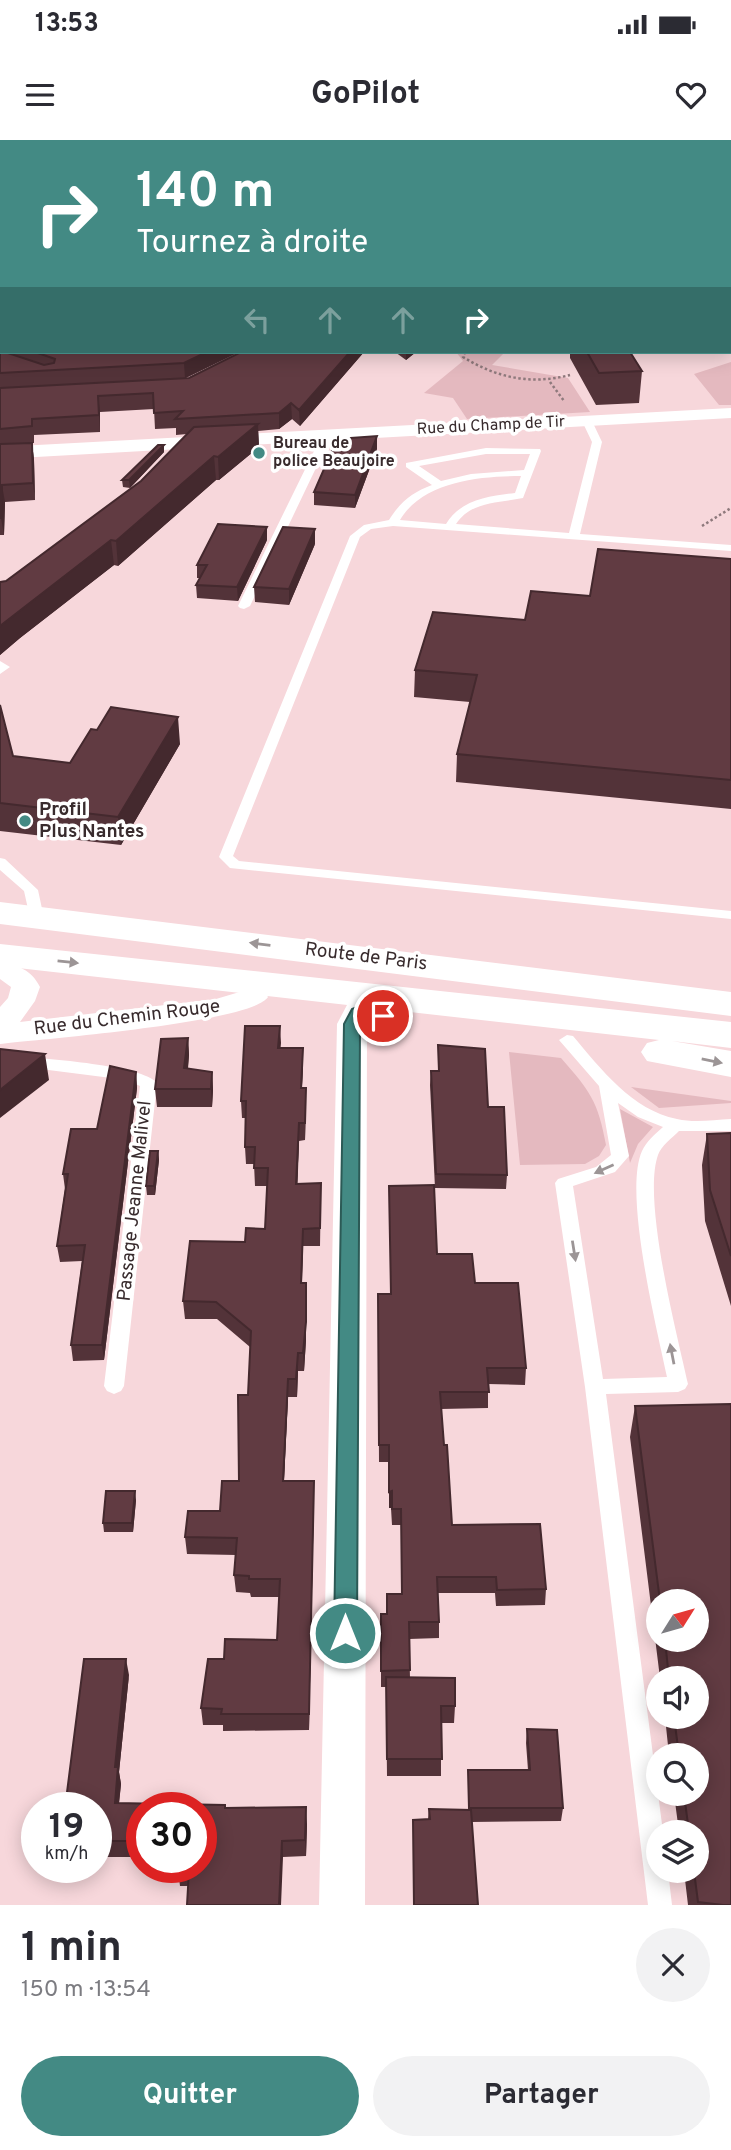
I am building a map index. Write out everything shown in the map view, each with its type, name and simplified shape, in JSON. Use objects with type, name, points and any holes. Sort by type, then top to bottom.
[{"type":"main road","name":"Route de Paris","points":[[0,913],[731,1004]]},
{"type":"main road","name":"Route de Paris","points":[[0,955],[731,1035]]},
{"type":"main road","points":[[162,972],[253,998],[681,1054],[731,1064]]},
{"type":"main road","points":[[498,973],[731,987]]},
{"type":"street","name":"Rue du Champ de Tir","points":[[0,453],[731,414]]},
{"type":"street","points":[[171,461],[189,442]]},
{"type":"street","name":"Rue du Chemin Rouge","points":[[0,971],[12,973],[20,979],[26,994],[24,1000],[0,1024]]},
{"type":"street","name":"Rue du Chemin Rouge","points":[[0,1034],[219,1008],[253,998]]},
{"type":"street","points":[[342,1905],[352,1024],[357,1012]]},
{"type":"lane","points":[[574,535],[597,442],[587,421]]},
{"type":"lane","points":[[244,606],[321,447],[317,435]]},
{"type":"lane","points":[[441,486],[410,465],[486,451],[536,451],[519,496],[465,508],[453,517],[449,528]]},
{"type":"lane","points":[[393,523],[395,515],[408,502],[441,486],[481,476],[527,473]]},
{"type":"lane","points":[[731,548],[393,523],[369,526],[355,536],[226,857],[228,862],[235,865],[731,915]]},
{"type":"lane","points":[[0,665],[4,667],[0,670]]},
{"type":"lane","points":[[0,862],[32,890],[37,918]]},
{"type":"lane","points":[[567,1040],[607,1087],[646,1113],[676,1125],[731,1125]]},
{"type":"lane","name":"Passage Jeanne Malivel","points":[[0,1056],[18,1061],[130,1075],[149,1083],[114,1386]]},
{"type":"lane","points":[[607,1087],[620,1156],[614,1166],[603,1172],[578,1177],[564,1184],[595,1387],[660,1905]]},
{"type":"lane","points":[[595,1387],[678,1384],[648,1227],[645,1166],[649,1153],[676,1125]]},
{"type":"path","points":[[464,354],[463,357],[482,370],[528,381],[550,382],[570,375]]},
{"type":"shaded area","points":[[458,354],[503,354],[492,365],[568,378],[590,412],[467,419],[453,398],[424,393],[463,361]]},
{"type":"shaded area","points":[[731,362],[731,405],[719,405],[694,374]]},
{"type":"shaded area","points":[[509,1052],[561,1058],[571,1069],[586,1088],[600,1117],[606,1145],[599,1156],[585,1164],[520,1165]]},
{"type":"shaded area","points":[[631,1087],[731,1101],[731,1103],[659,1108]]},
{"type":"shaded area","points":[[620,1109],[653,1127],[638,1144],[630,1163]]},
{"type":"building","points":[[0,354],[11,354],[44,365],[54,363],[55,359],[41,354],[203,354],[184,363],[0,373]]},
{"type":"building","points":[[237,354],[348,354],[299,410],[291,403],[279,413],[175,419],[183,411],[154,413],[153,393],[98,396],[99,415],[32,419],[32,426],[0,429],[0,388],[189,378]]},
{"type":"building","points":[[588,354],[631,354],[642,371],[599,373]]},
{"type":"building","points":[[258,424],[218,457],[214,456],[116,541],[111,540],[0,626],[0,582],[6,581],[141,481],[194,427]]},
{"type":"building","points":[[377,436],[355,495],[314,492],[337,439]]},
{"type":"building","points":[[32,443],[33,483],[2,485],[0,518],[0,444]]},
{"type":"building","points":[[158,445],[164,445],[129,480],[122,480]]},
{"type":"building","points":[[218,524],[267,527],[237,587],[196,585],[207,565],[197,565]]},
{"type":"building","points":[[283,527],[315,529],[289,589],[254,587]]},
{"type":"building","points":[[598,549],[731,559],[731,780],[457,754],[477,675],[415,670],[433,612],[525,620],[531,591],[590,596]]},
{"type":"building","points":[[0,705],[13,756],[70,763],[91,729],[97,730],[111,707],[178,717],[118,817],[0,803]]},
{"type":"building","points":[[245,1026],[280,1026],[278,1048],[303,1048],[301,1088],[306,1088],[305,1123],[299,1123],[296,1184],[321,1183],[320,1228],[303,1229],[301,1283],[306,1283],[306,1322],[303,1353],[298,1353],[296,1379],[288,1379],[283,1481],[314,1481],[309,1714],[221,1714],[222,1709],[201,1708],[208,1659],[224,1659],[225,1639],[277,1640],[280,1579],[249,1579],[249,1576],[234,1575],[237,1538],[185,1537],[188,1511],[220,1511],[222,1481],[239,1481],[238,1395],[248,1395],[251,1331],[216,1302],[183,1301],[190,1241],[245,1242],[246,1228],[265,1229],[268,1168],[254,1168],[255,1147],[245,1147],[246,1101],[241,1101]]},
{"type":"building","points":[[188,1038],[184,1068],[212,1072],[211,1089],[155,1089],[161,1039]]},
{"type":"building","points":[[438,1045],[485,1049],[488,1107],[504,1107],[507,1175],[436,1174],[431,1071],[439,1071]]},
{"type":"building","points":[[0,1049],[45,1054],[0,1090]]},
{"type":"building","points":[[110,1066],[136,1072],[102,1345],[71,1345],[85,1245],[57,1246],[68,1174],[63,1174],[71,1129],[97,1129]]},
{"type":"building","points":[[731,1133],[731,1256],[710,1190],[707,1134]]},
{"type":"building","points":[[150,1151],[158,1151],[154,1186],[146,1186]]},
{"type":"building","points":[[434,1185],[437,1254],[472,1254],[475,1283],[518,1283],[526,1368],[487,1368],[489,1392],[440,1392],[444,1445],[447,1445],[452,1525],[540,1524],[546,1589],[497,1590],[496,1577],[437,1577],[439,1622],[409,1622],[410,1670],[381,1671],[381,1614],[387,1614],[387,1594],[402,1594],[401,1509],[392,1509],[392,1491],[389,1492],[389,1445],[379,1445],[378,1294],[391,1294],[389,1186]]},
{"type":"building","points":[[731,1404],[731,1905],[698,1902],[696,1883],[709,1883],[709,1820],[687,1820],[686,1806],[709,1806],[709,1743],[677,1743],[676,1729],[709,1729],[709,1666],[668,1666],[666,1652],[709,1652],[709,1589],[658,1589],[635,1406]]},
{"type":"building","points":[[106,1491],[135,1491],[132,1523],[103,1523]]},
{"type":"building","points":[[84,1659],[126,1659],[115,1767],[118,1767],[115,1803],[126,1803],[126,1841],[112,1841],[112,1792],[67,1792]]},
{"type":"building","points":[[386,1677],[455,1678],[455,1706],[441,1706],[442,1759],[387,1759]]},
{"type":"building","points":[[527,1729],[557,1730],[563,1808],[469,1808],[468,1770],[530,1770]]},
{"type":"building","points":[[217,1805],[225,1805],[225,1808],[306,1807],[305,1840],[282,1841],[279,1905],[187,1905],[188,1883],[217,1883]]},
{"type":"building","points":[[429,1809],[471,1810],[478,1905],[414,1905],[413,1820],[430,1819]]},
{"type":"place","name":"Bureau de police Beaujoire","points":[[259,453]]},
{"type":"place","name":"Profil Plus Nantes","points":[[25,821]]},
{"type":"route","points":[[345,1633],[352,1024],[357,1012],[383,1016]]}]
